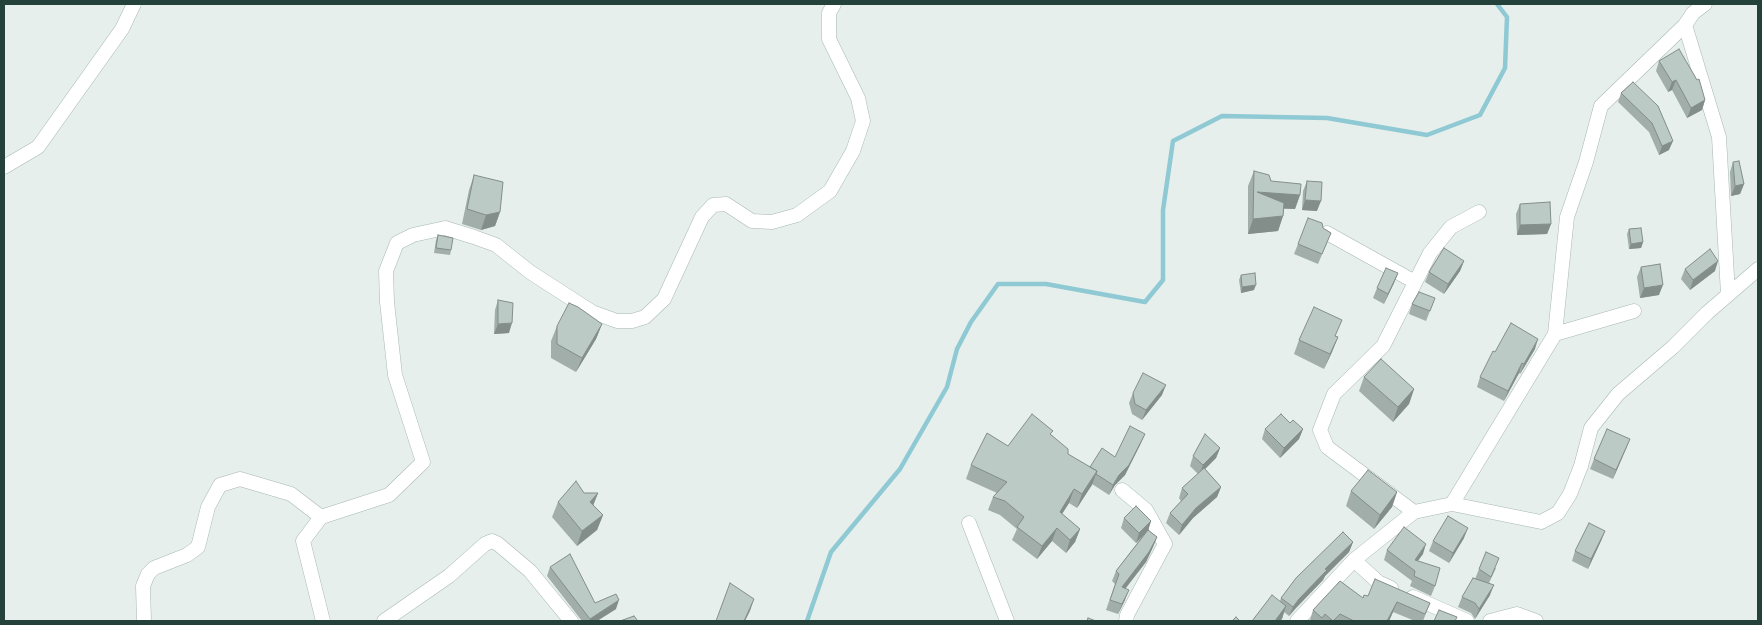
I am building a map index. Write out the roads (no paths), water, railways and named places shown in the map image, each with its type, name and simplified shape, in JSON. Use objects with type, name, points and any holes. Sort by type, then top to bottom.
[{"type":"street","points":[[4,167],[38,147],[122,29],[134,4]]},
{"type":"street","points":[[323,621],[304,541],[320,517],[389,495],[423,462],[395,375],[387,302],[386,271],[397,243],[413,235],[445,228],[496,245],[530,272],[592,312],[617,322],[632,321],[645,317],[664,299],[702,217],[713,204],[726,204],[752,221],[772,222],[797,215],[830,191],[854,151],[863,121],[858,98],[829,39],[829,13],[834,4]]},
{"type":"street","points":[[1452,504],[1554,334],[1567,217],[1586,162],[1601,106],[1685,25],[1693,13],[1705,4]]},
{"type":"street","points":[[1685,25],[1719,137],[1728,294]]},
{"type":"street","points":[[1414,512],[1327,447],[1320,430],[1334,394],[1383,346],[1430,253],[1451,227],[1479,212]]},
{"type":"street","points":[[1327,233],[1415,282]]},
{"type":"street","points":[[1298,621],[1354,560],[1414,512],[1452,504],[1541,522],[1558,513],[1581,466],[1591,428],[1618,394],[1673,347],[1758,268]]},
{"type":"street","points":[[1554,334],[1634,311]]},
{"type":"street","points":[[144,621],[143,586],[148,574],[154,568],[187,556],[198,547],[208,507],[220,485],[240,479],[291,494],[320,517]]},
{"type":"street","points":[[1122,490],[1146,510],[1165,544],[1127,615],[1126,621]]},
{"type":"street","points":[[969,523],[1007,621]]},
{"type":"street","points":[[384,621],[449,576],[485,544],[492,541],[530,571],[571,621]]},
{"type":"street","points":[[1354,560],[1378,582],[1467,621]]},
{"type":"street","points":[[1490,621],[1517,614],[1536,621]]},
{"type":"waterway","points":[[807,621],[831,552],[900,469],[947,387],[957,349],[971,322],[998,284],[1046,284],[1145,302],[1163,280],[1163,210],[1173,141],[1222,116],[1327,118],[1427,135],[1480,115],[1505,68],[1507,17],[1497,4]]}]
